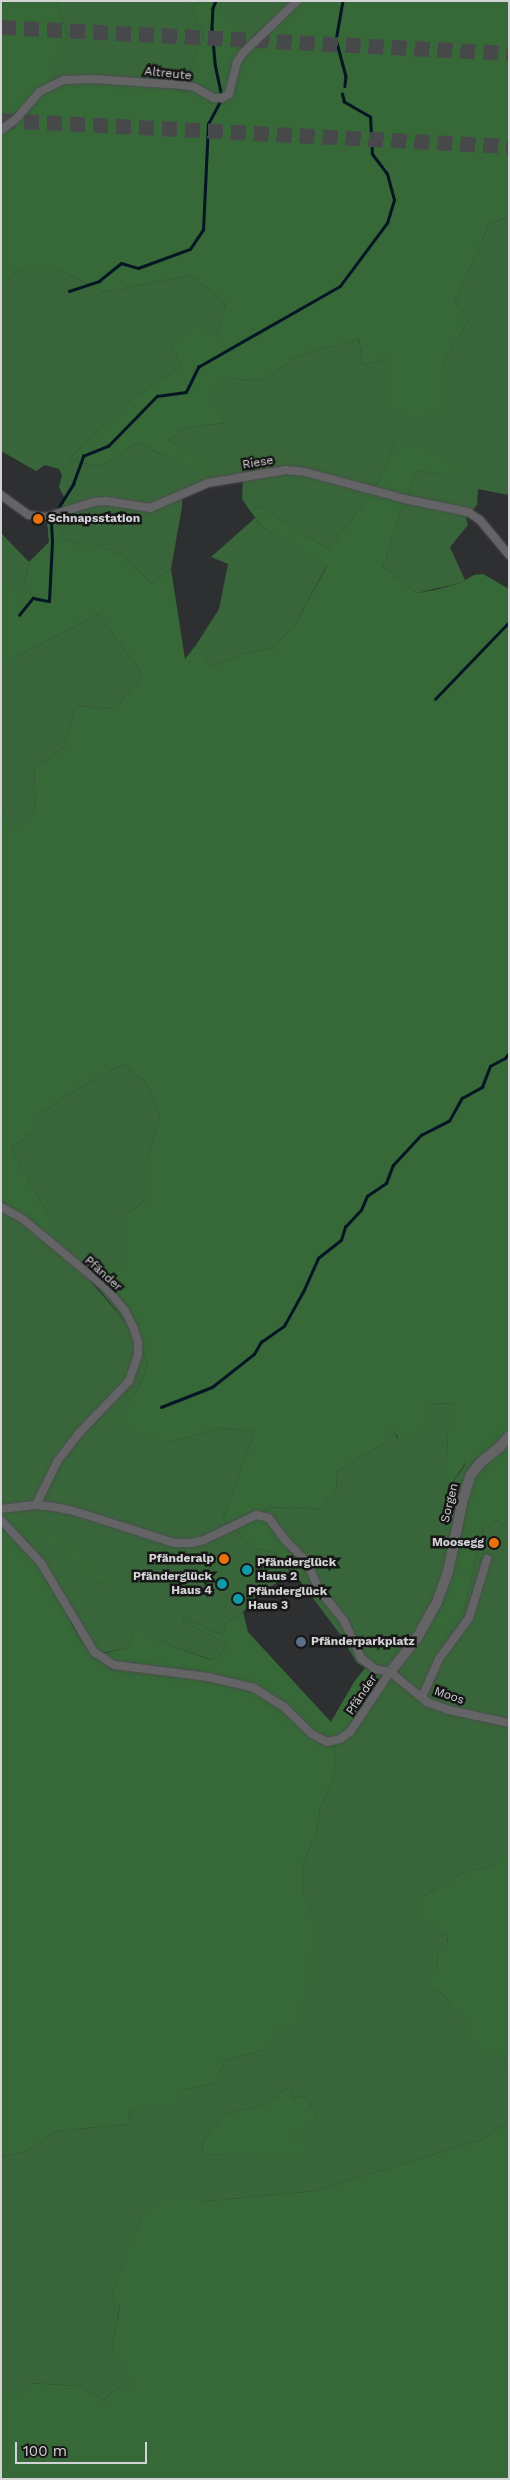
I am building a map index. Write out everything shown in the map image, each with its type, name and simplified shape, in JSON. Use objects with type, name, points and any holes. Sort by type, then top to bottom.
[{"type":"street","name":"Altreute","points":[[1,130],[16,120],[39,92],[64,80],[93,79],[182,85],[194,87],[214,98],[222,98],[229,94],[237,62],[243,53],[297,1]]},
{"type":"street","name":"Riese","points":[[1,495],[29,515],[46,517],[94,502],[106,501],[150,508],[208,483],[286,470],[305,472],[409,500],[468,512],[480,520],[509,555]]},
{"type":"street","name":"Pfänder","points":[[1,1207],[24,1220],[106,1288],[125,1311],[134,1328],[138,1342],[138,1355],[129,1381],[80,1432],[58,1460],[36,1505]]},
{"type":"street","name":"Sorgen","points":[[390,1672],[417,1638],[437,1602],[448,1572],[455,1532],[470,1476],[480,1463],[500,1447],[509,1436]]},
{"type":"street","name":"Pfänder","points":[[1,1509],[36,1505],[74,1511],[174,1543],[191,1543],[204,1540],[256,1515],[269,1518],[285,1540],[306,1561],[320,1591],[344,1621],[361,1658],[375,1669],[390,1672],[350,1732],[340,1740],[327,1742],[312,1734],[270,1696],[254,1688],[208,1677],[114,1665],[94,1652],[41,1563],[1,1520]]},
{"type":"street","points":[[422,1697],[439,1659],[468,1618],[487,1559]]},
{"type":"street","name":"Moos","points":[[390,1672],[427,1702],[449,1710],[509,1723]]},
{"type":"green space","points":[[1,1],[56,1],[68,37],[48,77],[104,75],[189,92],[191,64],[204,37],[191,8],[203,1],[223,1],[220,6],[234,24],[232,40],[240,55],[299,1],[509,1],[509,216],[489,225],[455,302],[468,320],[440,369],[446,410],[418,420],[388,407],[386,359],[362,365],[359,339],[299,355],[262,381],[228,378],[210,397],[224,423],[183,428],[169,441],[209,463],[204,471],[168,458],[138,442],[99,467],[69,459],[136,395],[181,367],[171,344],[177,338],[193,325],[218,337],[225,303],[191,275],[104,292],[57,269],[18,269],[1,287]]},
{"type":"green space","points":[[56,1],[203,1],[191,8],[204,37],[191,64],[189,92],[104,75],[47,77],[68,37]]},
{"type":"green space","points":[[223,1],[299,1],[240,55],[232,39],[233,24],[220,6]]},
{"type":"green space","points":[[509,216],[509,495],[478,489],[477,505],[466,518],[468,525],[450,547],[465,580],[460,583],[417,593],[383,567],[417,470],[442,475],[396,442],[370,498],[341,532],[330,550],[259,506],[251,512],[242,499],[243,477],[182,492],[182,507],[171,569],[151,583],[121,554],[97,546],[82,546],[64,539],[56,520],[65,499],[59,487],[62,475],[59,469],[45,465],[36,471],[1,451],[1,287],[18,269],[57,269],[104,292],[191,275],[225,303],[218,338],[171,344],[181,367],[136,395],[69,459],[99,467],[138,442],[168,458],[208,463],[169,441],[183,428],[224,423],[209,397],[228,378],[262,381],[299,355],[359,339],[362,365],[386,359],[440,369],[468,320],[455,302],[489,225]]},
{"type":"green space","points":[[396,442],[430,449],[452,460],[460,470],[442,475],[417,470],[383,567],[417,593],[460,583],[474,575],[483,574],[509,589],[509,1530],[498,1520],[483,1529],[464,1608],[435,1644],[415,1651],[443,1602],[474,1479],[465,1463],[448,1490],[440,1487],[448,1455],[447,1431],[456,1404],[428,1403],[426,1430],[399,1439],[391,1427],[383,1444],[337,1472],[336,1492],[320,1509],[295,1507],[264,1508],[275,1532],[274,1536],[306,1567],[301,1582],[274,1552],[255,1549],[223,1519],[255,1431],[221,1428],[169,1442],[117,1426],[126,1403],[140,1386],[148,1364],[136,1334],[77,1263],[89,1257],[93,1267],[101,1272],[123,1266],[123,1218],[147,1199],[147,1160],[160,1117],[148,1085],[124,1064],[80,1087],[34,1118],[34,1132],[11,1147],[47,1214],[60,1252],[1,1200],[1,804],[10,831],[36,813],[34,767],[63,749],[76,706],[115,709],[143,675],[98,614],[12,659],[1,659],[1,583],[22,594],[29,562],[49,542],[47,522],[56,520],[64,539],[82,546],[97,546],[121,554],[151,583],[171,569],[185,659],[196,645],[213,666],[241,654],[273,648],[296,623],[327,566],[262,527],[251,512],[259,506],[330,550],[341,532],[370,498]]},
{"type":"green space","points":[[255,518],[262,527],[327,565],[296,623],[273,648],[241,654],[213,666],[196,645],[219,609],[228,564],[211,557]]},
{"type":"green space","points":[[1,533],[29,562],[22,595],[1,583]]},
{"type":"green space","points":[[98,614],[143,675],[115,709],[76,706],[63,749],[34,767],[36,813],[10,832],[1,804],[1,659],[12,659]]},
{"type":"green space","points":[[124,1064],[148,1085],[160,1117],[147,1160],[147,1199],[123,1218],[123,1267],[101,1272],[93,1267],[86,1276],[136,1334],[148,1364],[140,1386],[126,1403],[169,1442],[221,1428],[255,1431],[223,1519],[255,1549],[274,1552],[292,1574],[260,1593],[243,1612],[225,1624],[222,1635],[184,1618],[183,1621],[227,1644],[219,1657],[212,1660],[161,1642],[137,1626],[126,1648],[103,1653],[160,1677],[134,1677],[109,1669],[81,1643],[64,1607],[8,1530],[12,1523],[57,1548],[104,1586],[109,1580],[9,1511],[1,1500],[1,1200],[24,1220],[47,1214],[11,1147],[34,1132],[34,1118],[80,1087]]},
{"type":"green space","points":[[428,1403],[457,1404],[447,1431],[448,1455],[441,1487],[448,1490],[466,1463],[474,1479],[443,1602],[415,1650],[464,1608],[483,1529],[498,1520],[509,1530],[509,1842],[505,1857],[492,1866],[460,1874],[422,1897],[446,1931],[448,1943],[438,1954],[437,1967],[425,1982],[443,1994],[455,2013],[469,2022],[483,2050],[505,2058],[507,2071],[509,2072],[509,2123],[493,2130],[483,2139],[315,2191],[210,2201],[167,2196],[144,2213],[129,2245],[112,2295],[120,2306],[112,2346],[132,2385],[114,2390],[104,2401],[80,2386],[29,2383],[18,2397],[1,2395],[1,2156],[25,2152],[57,2131],[129,2124],[130,2109],[148,2107],[186,2089],[215,2084],[225,2061],[275,2046],[276,2029],[313,1918],[303,1891],[302,1866],[316,1834],[320,1809],[335,1775],[334,1749],[381,1676],[357,1663],[339,1633],[301,1582],[306,1567],[273,1536],[275,1532],[264,1508],[295,1507],[320,1509],[336,1492],[337,1472],[383,1444],[391,1426],[398,1439]],"holes":[[[289,2086],[293,2099],[305,2096],[317,2115],[291,2136],[240,2155],[203,2154],[202,2144],[211,2129],[225,2114],[265,2105]]]},
{"type":"green space","points":[[1,1500],[9,1511],[58,1537],[92,1562],[110,1580],[104,1586],[56,1548],[13,1524],[8,1530],[48,1578],[81,1643],[109,1669],[134,1677],[159,1677],[102,1654],[126,1648],[132,1639],[136,1625],[161,1642],[211,1660],[219,1657],[227,1644],[183,1621],[184,1618],[222,1635],[225,1624],[243,1612],[248,1632],[331,1722],[354,1682],[365,1668],[381,1676],[334,1749],[335,1775],[320,1809],[316,1834],[302,1866],[303,1891],[313,1918],[311,1984],[296,2025],[277,2029],[275,2046],[225,2061],[215,2084],[186,2089],[178,2105],[130,2109],[129,2124],[57,2131],[25,2152],[1,2156]]},
{"type":"green space","points":[[509,1842],[509,2072],[507,2071],[505,2058],[483,2051],[470,2037],[469,2022],[455,2013],[443,1994],[424,1982],[437,1967],[438,1954],[448,1942],[446,1931],[423,1923],[422,1897],[460,1874],[492,1866],[504,1857]]},
{"type":"green space","points":[[289,2086],[293,2099],[305,2096],[317,2115],[304,2132],[292,2136],[310,2149],[302,2158],[203,2154],[202,2144],[211,2129],[225,2114],[265,2105]]},
{"type":"green space","points":[[509,2123],[509,2479],[1,2479],[1,2395],[18,2396],[29,2383],[80,2386],[104,2401],[114,2390],[131,2385],[112,2346],[120,2307],[112,2295],[129,2244],[144,2213],[167,2195],[210,2201],[315,2191],[483,2139],[493,2130]]},
{"type":"waterway","points":[[216,1],[213,8],[212,28],[215,64],[221,92]]},
{"type":"waterway","points":[[343,1],[336,39],[346,76],[345,86]]},
{"type":"waterway","points":[[57,510],[73,484],[83,456],[108,446],[157,396],[186,392],[198,367],[340,286],[387,223],[394,200],[387,174],[372,154],[370,117],[344,102],[342,94]]},
{"type":"waterway","points":[[69,291],[99,281],[121,263],[138,268],[190,249],[203,230],[208,124],[219,103]]},
{"type":"waterway","points":[[19,615],[33,598],[49,601],[51,523]]},
{"type":"waterway","points":[[435,699],[509,622]]},
{"type":"waterway","points":[[161,1407],[212,1387],[254,1354],[261,1342],[284,1326],[303,1292],[318,1258],[341,1240],[345,1227],[361,1210],[367,1196],[386,1183],[393,1165],[421,1135],[449,1121],[462,1098],[482,1087],[490,1066],[505,1058],[509,1053]]},
{"type":"tunnel","points":[[1,27],[509,53]]},
{"type":"tunnel","points":[[1,120],[509,146]]},
{"type":"place","name":"Schnapsstation","points":[[38,519]]},
{"type":"place","name":"Moosegg","points":[[494,1543]]},
{"type":"place","name":"Pfänderalp","points":[[224,1559]]},
{"type":"place","name":"Pfänderglück Haus 2","points":[[247,1570]]},
{"type":"place","name":"Pfänderglück Haus 4","points":[[222,1584]]},
{"type":"place","name":"Pfänderglück Haus 3","points":[[238,1599]]},
{"type":"place","name":"Pfänderparkplatz","points":[[301,1642]]}]
